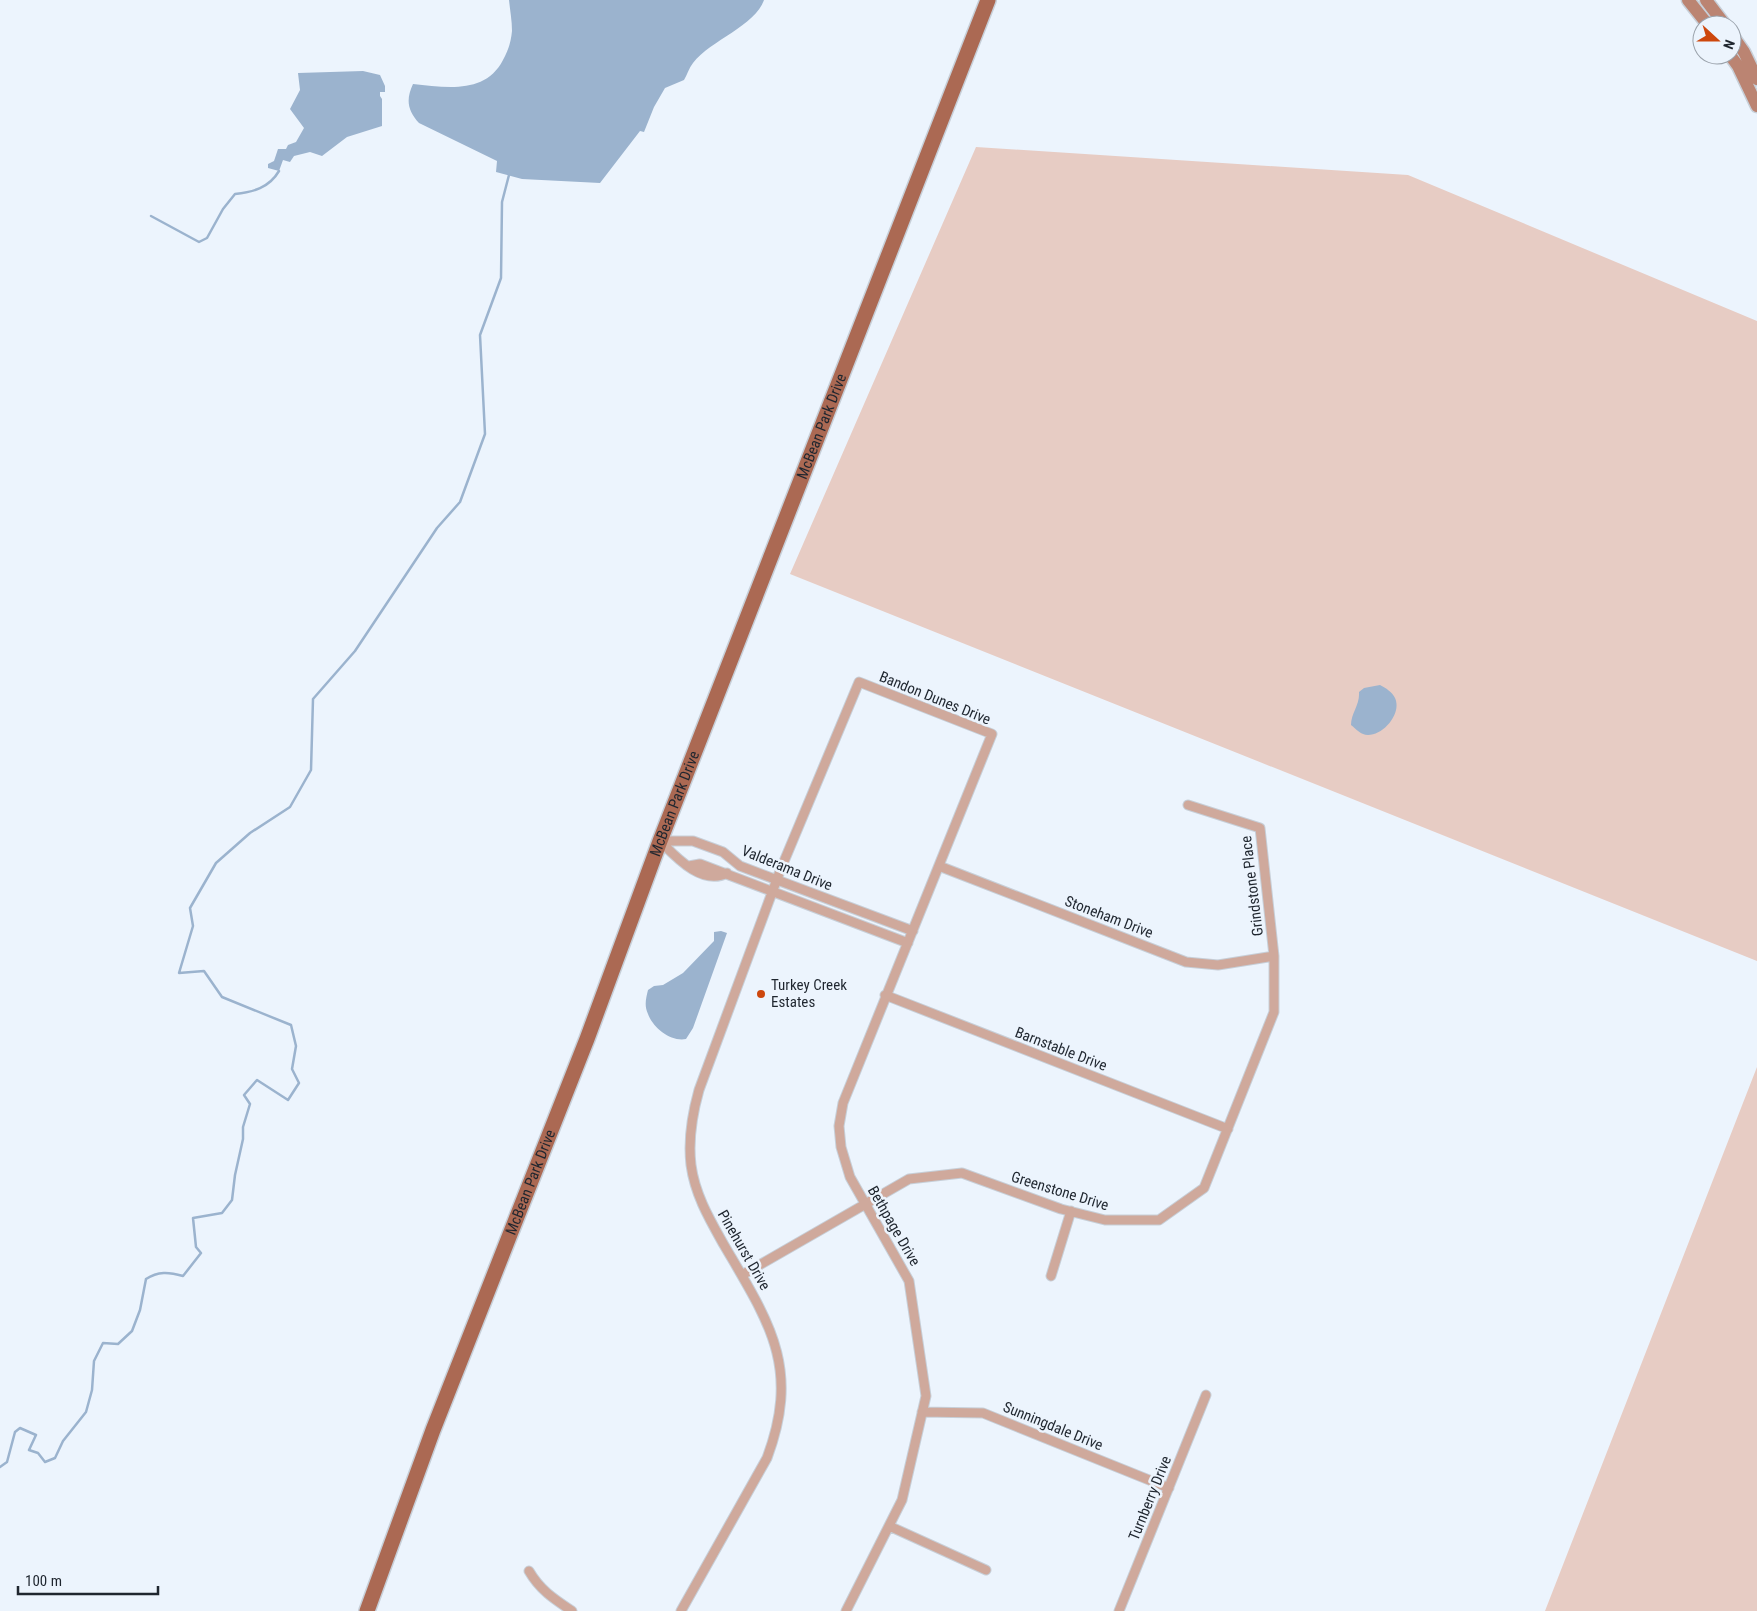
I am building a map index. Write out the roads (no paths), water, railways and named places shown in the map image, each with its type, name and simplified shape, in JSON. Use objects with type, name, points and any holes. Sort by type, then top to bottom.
[{"type":"main road","name":"McBean Park Drive","points":[[367,1611],[433,1430],[587,1039],[660,841],[988,0]]},
{"type":"main road","points":[[1688,0],[1700,15]]},
{"type":"main road","points":[[1706,0],[1717,15]]},
{"type":"main road","points":[[1742,49],[1757,78]]},
{"type":"main road","points":[[1737,65],[1757,106]]},
{"type":"street","name":"Bandon Dunes Drive","points":[[777,880],[859,682],[992,734],[908,943]]},
{"type":"street","name":"Grindstone Place","points":[[1188,805],[1260,828],[1274,956]]},
{"type":"street","name":"Valderama Drive","points":[[660,841],[694,841],[723,852],[728,855],[730,860],[740,866],[913,931]]},
{"type":"street","name":"Valderama Drive","points":[[660,841],[684,864],[709,876],[725,874],[908,943]]},
{"type":"street","points":[[725,874],[732,865],[730,860]]},
{"type":"street","name":"Stoneham Drive","points":[[939,866],[1186,962],[1218,965],[1274,956]]},
{"type":"street","name":"Pinehurst Drive","points":[[682,1610],[758,1475],[774,1440],[782,1399],[782,1380],[775,1342],[759,1304],[710,1220],[698,1194],[691,1165],[691,1128],[699,1090],[777,880]]},
{"type":"street","name":"Bethpage Drive","points":[[846,1611],[902,1500],[926,1396],[909,1281],[850,1177],[841,1148],[839,1126],[843,1103],[885,995],[908,943]]},
{"type":"street","name":"Greenstone Drive","points":[[742,1275],[909,1179],[962,1173],[1072,1211],[1104,1220],[1159,1220],[1204,1188],[1274,1012],[1274,956]]},
{"type":"street","name":"Barnstable Drive","points":[[885,995],[1228,1129]]},
{"type":"street","points":[[1051,1276],[1072,1211]]},
{"type":"street","name":"Turnberry Drive","points":[[1119,1611],[1206,1395]]},
{"type":"street","name":"Sunningdale Drive","points":[[922,1412],[983,1413],[1169,1488]]},
{"type":"street","points":[[889,1526],[986,1570]]},
{"type":"street","points":[[529,1571],[541,1588],[572,1611]]},
{"type":"water","points":[[509,0],[764,0],[752,18],[701,55],[692,65],[684,80],[665,88],[654,107],[644,132],[640,131],[600,183],[522,179],[496,172],[497,161],[419,123],[412,114],[409,95],[413,84],[463,86],[475,84],[486,79],[495,71],[505,57],[511,39],[512,27]]},
{"type":"water","points":[[363,71],[380,75],[385,86],[385,92],[380,92],[382,99],[382,126],[347,137],[322,156],[310,152],[294,156],[290,162],[283,160],[279,171],[268,168],[268,164],[274,161],[278,149],[286,149],[288,145],[296,142],[304,128],[290,109],[300,90],[298,73]]},
{"type":"water","points":[[1380,685],[1389,690],[1395,698],[1397,704],[1394,716],[1380,731],[1374,734],[1363,734],[1351,725],[1359,692],[1364,688]]},
{"type":"water","points":[[721,931],[727,933],[693,1028],[686,1039],[674,1038],[663,1033],[650,1019],[648,1014],[646,999],[648,990],[654,986],[663,985],[683,973],[714,941],[714,932]]},
{"type":"waterway","points":[[151,216],[199,242],[207,238],[223,209],[235,194],[260,188],[275,177],[279,171]]},
{"type":"waterway","points":[[0,1467],[7,1462],[15,1432],[20,1428],[36,1435],[29,1450],[38,1453],[45,1462],[55,1458],[63,1441],[86,1412],[92,1390],[94,1361],[103,1343],[118,1344],[132,1331],[140,1310],[146,1279],[164,1273],[183,1276],[201,1253],[196,1247],[193,1218],[222,1213],[232,1200],[243,1139],[243,1127],[250,1104],[244,1095],[257,1080],[288,1100],[299,1083],[292,1069],[296,1046],[291,1025],[222,997],[204,971],[179,973],[193,926],[190,908],[216,863],[250,833],[290,807],[311,770],[313,699],[355,651],[437,528],[460,502],[485,434],[480,335],[501,278],[502,202],[509,175]]},
{"type":"place","name":"Turkey Creek Estates","points":[[761,994]]}]
